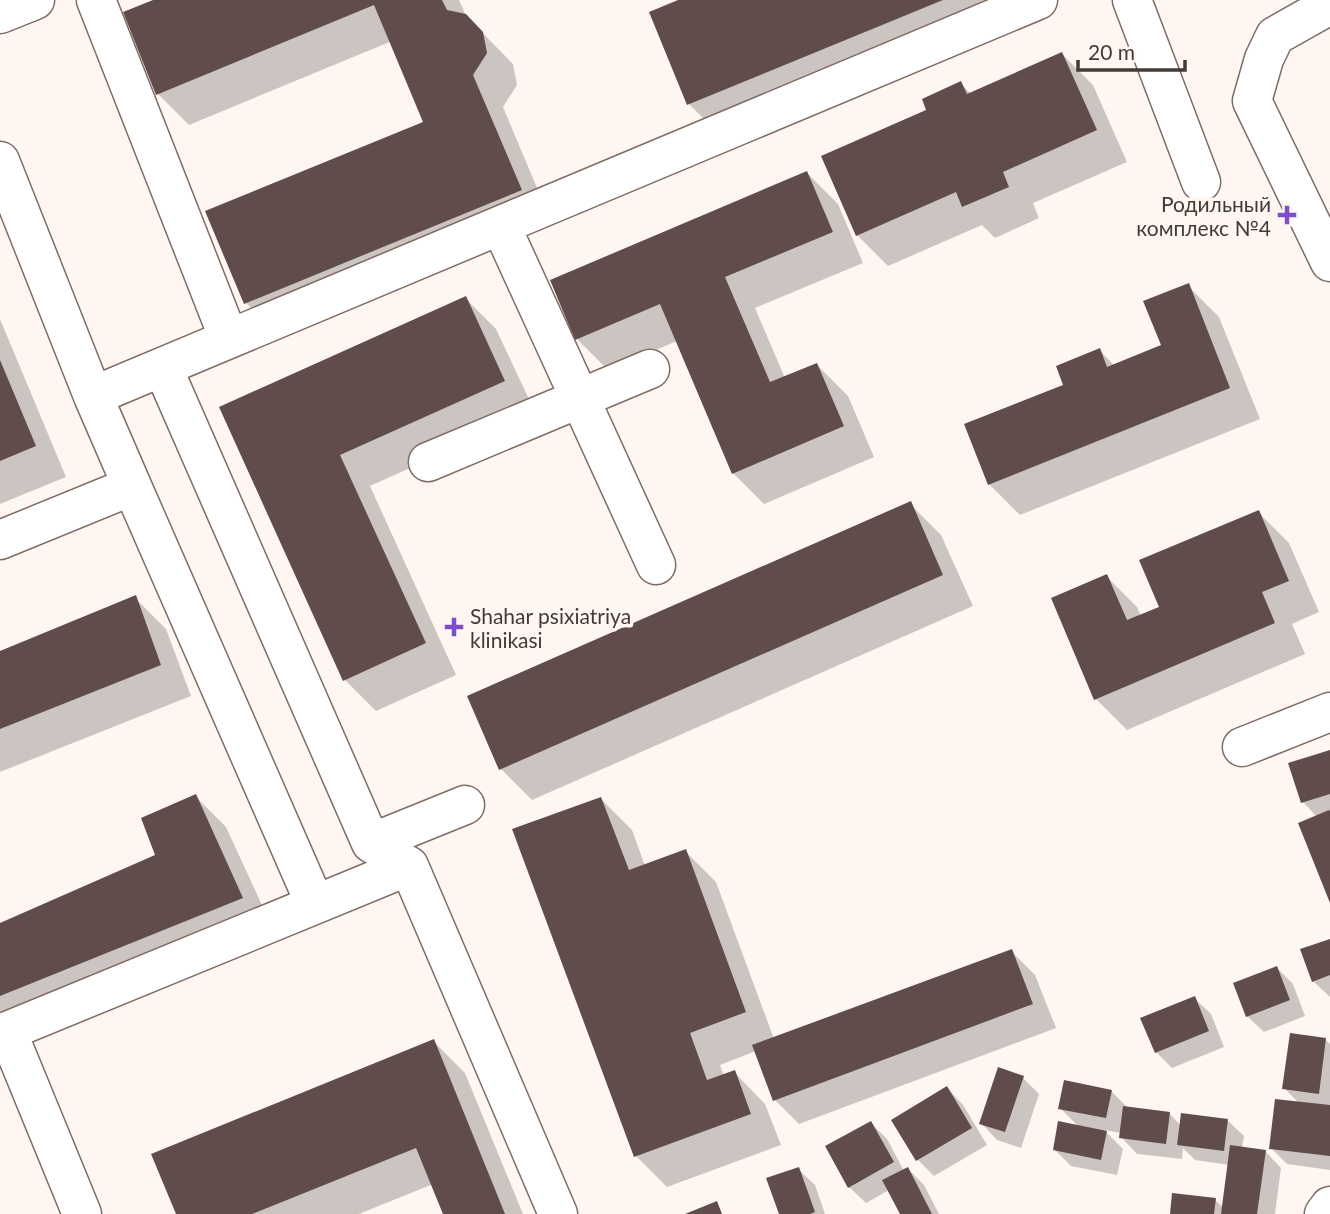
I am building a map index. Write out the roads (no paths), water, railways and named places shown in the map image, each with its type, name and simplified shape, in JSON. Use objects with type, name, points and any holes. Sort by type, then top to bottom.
[{"type":"street","points":[[0,14],[35,0]]},
{"type":"street","points":[[96,0],[229,340]]},
{"type":"street","points":[[93,396],[1038,0]]},
{"type":"street","points":[[1132,0],[1201,182]]},
{"type":"street","points":[[1330,5],[1275,37],[1264,59],[1252,101],[1330,262]]},
{"type":"street","points":[[0,161],[93,396],[315,904]]},
{"type":"street","points":[[500,226],[656,565]]},
{"type":"street","points":[[163,368],[371,843],[409,866],[558,1214]]},
{"type":"street","points":[[428,461],[650,369]]},
{"type":"street","points":[[0,540],[132,486]]},
{"type":"street","points":[[1242,747],[1330,712]]},
{"type":"street","points":[[371,843],[465,805]]},
{"type":"street","points":[[82,1214],[4,1033],[409,866]]},
{"type":"street","points":[[1324,1214],[1330,1206]]},
{"type":"place","name":"Родильный комплекс №4","points":[[1287,215]]},
{"type":"place","name":"Shahar psixiatriya klinikasi","points":[[454,627]]}]
